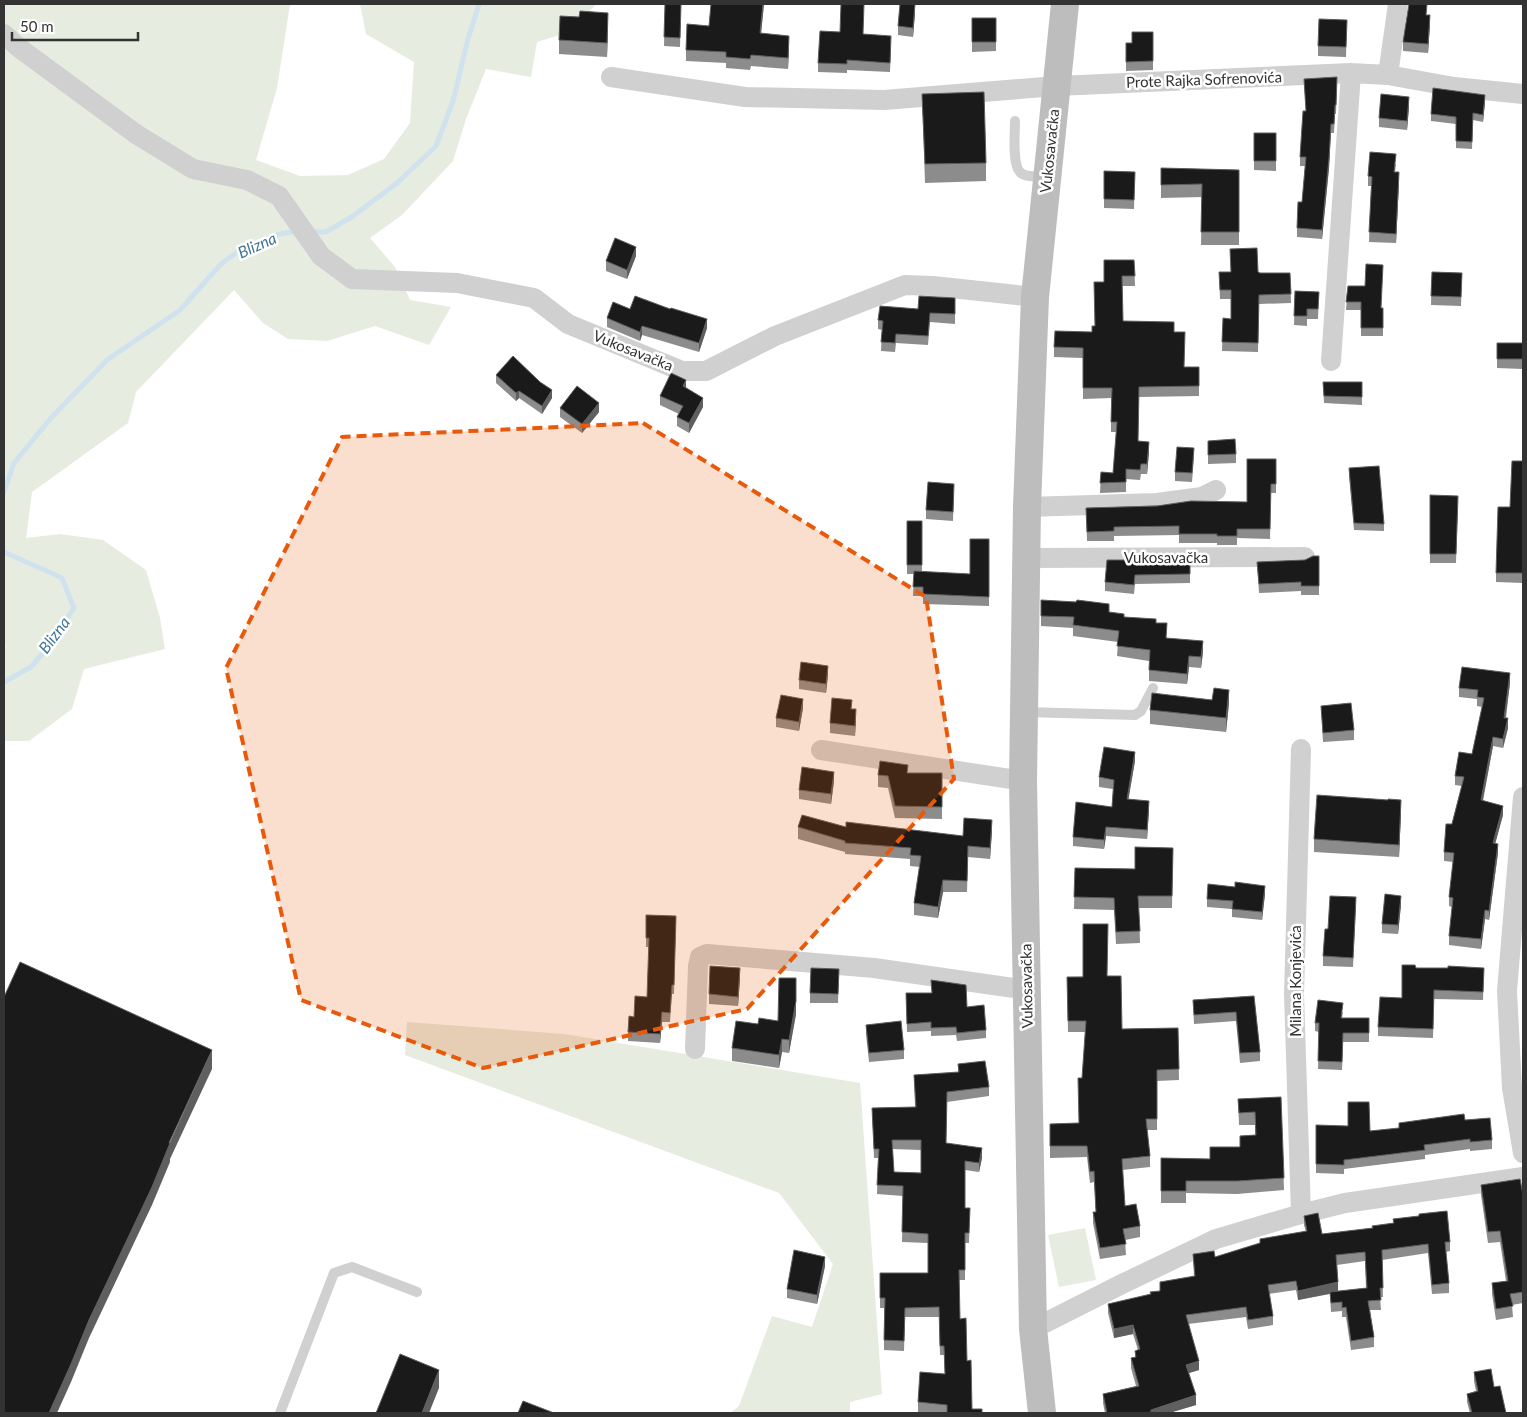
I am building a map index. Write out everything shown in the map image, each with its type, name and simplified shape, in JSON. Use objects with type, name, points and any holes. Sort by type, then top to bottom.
[{"type":"main road","name":"Vukosavačka","points":[[1042,1413],[1033,1329],[1023,782],[1026,558],[1035,297],[1065,4]]},
{"type":"street","points":[[1388,75],[1398,4]]},
{"type":"street","name":"Vukosavačka","points":[[4,34],[136,134],[193,169],[247,180],[279,196],[320,256],[352,279],[457,283],[534,298],[568,324],[682,371],[706,371],[775,336],[905,285],[933,286],[1035,297]]},
{"type":"street","name":"Prote Rajka Sofrenovića","points":[[611,78],[745,97],[884,100],[1057,86],[1351,74],[1388,75],[1454,87],[1523,94]]},
{"type":"street","points":[[1331,361],[1351,74]]},
{"type":"street","points":[[1027,507],[1157,503],[1202,497],[1216,490]]},
{"type":"street","name":"Vukosavačka","points":[[1026,558],[1305,556]]},
{"type":"street","name":"Milana Konjevića","points":[[1300,1214],[1294,994],[1301,749]]},
{"type":"street","points":[[821,750],[1023,782]]},
{"type":"street","points":[[1523,797],[1507,991],[1512,1088],[1523,1153]]},
{"type":"street","points":[[695,1050],[698,966],[700,957],[707,954],[874,968],[1027,990]]},
{"type":"street","points":[[1033,1329],[1122,1284],[1216,1240],[1300,1214],[1345,1203],[1523,1177]]},
{"type":"lane","points":[[1015,121],[1015,162],[1019,171],[1026,175],[1047,177]]},
{"type":"lane","points":[[1024,712],[1135,715],[1141,711],[1153,688]]},
{"type":"lane","points":[[280,1413],[334,1273],[352,1267],[417,1292]]},
{"type":"highlighted area","points":[[643,423],[926,597],[954,779],[747,1009],[483,1068],[301,1000],[226,668],[342,437]]},
{"type":"shaded area","points":[[4,4],[290,4],[277,88],[256,160],[300,176],[348,175],[384,159],[410,123],[414,62],[366,34],[360,4],[596,4],[573,31],[537,42],[531,77],[486,69],[466,119],[453,161],[402,215],[370,238],[395,267],[410,300],[451,307],[429,345],[375,326],[327,341],[288,339],[263,323],[234,290],[136,392],[128,423],[32,492],[26,538],[60,534],[103,540],[146,570],[160,618],[165,649],[84,669],[72,709],[29,741],[4,741],[4,649],[6,647],[4,644]]},
{"type":"shaded area","points":[[407,1022],[564,1034],[860,1083],[882,1394],[850,1402],[850,1413],[730,1413],[739,1406],[772,1316],[812,1327],[833,1264],[779,1193],[405,1055]]},
{"type":"shaded area","points":[[1085,1228],[1096,1280],[1059,1287],[1048,1235]]},
{"type":"building","points":[[665,4],[681,4],[680,38],[664,37]]},
{"type":"building","points":[[711,4],[763,4],[760,33],[789,36],[788,58],[751,55],[750,59],[726,57],[726,52],[686,50],[687,24],[709,26]]},
{"type":"building","points":[[841,4],[864,4],[863,34],[891,36],[890,63],[847,60],[847,64],[818,63],[820,31],[840,32]]},
{"type":"building","points":[[900,4],[915,4],[913,28],[898,26]]},
{"type":"building","points":[[1409,4],[1427,4],[1426,15],[1430,15],[1428,44],[1403,42]]},
{"type":"building","points":[[580,11],[608,13],[607,43],[559,40],[560,16],[579,17]]},
{"type":"building","points":[[972,18],[996,18],[996,42],[972,42]]},
{"type":"building","points":[[1319,19],[1347,20],[1346,47],[1318,46]]},
{"type":"building","points":[[1132,32],[1153,32],[1153,61],[1126,62],[1126,43],[1132,43]]},
{"type":"building","points":[[1337,77],[1336,105],[1334,124],[1331,124],[1322,230],[1297,228],[1298,202],[1302,202],[1306,157],[1300,157],[1303,111],[1306,111],[1304,79]]},
{"type":"building","points":[[1433,88],[1485,95],[1483,115],[1473,113],[1472,142],[1456,141],[1456,117],[1431,114]]},
{"type":"building","points":[[984,92],[986,163],[925,164],[922,94]]},
{"type":"building","points":[[1381,94],[1409,97],[1407,121],[1379,118]]},
{"type":"building","points":[[1254,133],[1276,133],[1276,161],[1254,161]]},
{"type":"building","points":[[1370,152],[1396,154],[1394,172],[1399,172],[1396,234],[1369,232],[1372,177],[1368,176]]},
{"type":"building","points":[[1161,168],[1239,170],[1239,232],[1201,232],[1202,184],[1161,185]]},
{"type":"building","points":[[1104,171],[1135,172],[1134,200],[1104,199]]},
{"type":"building","points":[[615,238],[636,247],[627,270],[606,261]]},
{"type":"building","points":[[1257,248],[1258,272],[1290,273],[1291,294],[1259,295],[1258,343],[1222,342],[1223,318],[1231,319],[1231,290],[1220,290],[1219,272],[1231,272],[1230,249]]},
{"type":"building","points":[[1104,260],[1134,260],[1135,276],[1122,276],[1123,321],[1174,322],[1174,332],[1185,332],[1184,367],[1199,367],[1199,386],[1139,387],[1138,441],[1149,442],[1147,464],[1141,464],[1140,470],[1126,469],[1126,482],[1100,483],[1101,472],[1113,473],[1117,422],[1111,422],[1112,388],[1083,388],[1083,348],[1054,347],[1055,331],[1092,332],[1092,326],[1095,326],[1094,282],[1104,282]]},
{"type":"building","points":[[1366,264],[1383,265],[1381,308],[1383,308],[1383,328],[1361,328],[1361,302],[1346,302],[1348,286],[1365,286]]},
{"type":"building","points":[[1432,272],[1462,273],[1461,297],[1431,296]]},
{"type":"building","points":[[1295,291],[1319,292],[1318,309],[1307,309],[1307,316],[1294,316]]},
{"type":"building","points":[[635,296],[670,309],[707,319],[699,343],[642,326],[640,332],[607,318],[613,302],[630,309]]},
{"type":"building","points":[[919,296],[955,298],[955,314],[930,313],[928,336],[896,334],[895,343],[881,342],[883,321],[878,320],[880,306],[918,309]]},
{"type":"building","points":[[1497,343],[1523,343],[1523,359],[1497,359]]},
{"type":"building","points":[[513,356],[540,382],[552,390],[542,406],[519,391],[516,393],[496,375]]},
{"type":"building","points":[[671,373],[686,380],[683,386],[703,398],[689,423],[677,417],[683,406],[660,396]]},
{"type":"building","points":[[1323,382],[1362,382],[1362,397],[1324,396]]},
{"type":"building","points":[[577,386],[599,403],[582,424],[560,408]]},
{"type":"building","points":[[1235,439],[1236,454],[1208,455],[1208,441]]},
{"type":"building","points":[[1177,447],[1194,448],[1192,473],[1175,472]]},
{"type":"building","points":[[1247,459],[1276,459],[1276,484],[1271,484],[1270,529],[1237,529],[1237,536],[1179,534],[1179,526],[1114,527],[1114,531],[1087,532],[1086,508],[1157,506],[1191,501],[1247,502]]},
{"type":"building","points":[[1512,461],[1523,461],[1523,573],[1496,573],[1498,507],[1510,507]]},
{"type":"building","points":[[1379,466],[1384,524],[1354,523],[1349,468]]},
{"type":"building","points":[[928,482],[954,484],[953,512],[926,510]]},
{"type":"building","points":[[1430,495],[1458,496],[1456,554],[1430,554]]},
{"type":"building","points":[[907,521],[922,521],[922,565],[907,565]]},
{"type":"building","points":[[970,539],[989,539],[989,597],[923,594],[923,587],[913,587],[914,571],[970,574]]},
{"type":"building","points":[[1313,556],[1319,556],[1319,586],[1301,586],[1301,582],[1259,584],[1257,562],[1305,560]]},
{"type":"building","points":[[1107,560],[1136,560],[1136,562],[1190,561],[1190,574],[1135,575],[1134,585],[1105,582]]},
{"type":"building","points":[[1041,600],[1076,602],[1077,600],[1109,604],[1109,612],[1124,614],[1124,617],[1156,619],[1156,623],[1167,623],[1166,638],[1203,641],[1201,657],[1189,656],[1187,674],[1149,670],[1150,650],[1117,646],[1119,631],[1073,625],[1074,617],[1041,616]]},
{"type":"building","points":[[801,662],[828,666],[826,684],[799,680]]},
{"type":"building","points":[[1462,667],[1510,673],[1504,718],[1508,718],[1503,739],[1493,737],[1481,800],[1503,806],[1493,843],[1498,844],[1489,911],[1485,910],[1481,939],[1449,936],[1453,898],[1449,897],[1454,853],[1444,852],[1446,824],[1452,824],[1464,777],[1455,776],[1459,752],[1472,754],[1484,698],[1477,697],[1478,690],[1459,688]]},
{"type":"building","points":[[1214,688],[1229,690],[1226,718],[1150,710],[1152,693],[1212,700]]},
{"type":"building","points":[[781,695],[803,699],[799,722],[776,718]]},
{"type":"building","points":[[832,698],[852,700],[851,709],[856,709],[855,726],[830,723]]},
{"type":"building","points":[[1351,703],[1354,730],[1323,733],[1321,706]]},
{"type":"building","points":[[1104,747],[1135,752],[1127,799],[1149,801],[1147,830],[1106,827],[1104,840],[1073,837],[1076,802],[1112,807],[1114,780],[1099,777]]},
{"type":"building","points":[[880,761],[908,765],[907,773],[942,773],[942,807],[895,806],[888,776],[878,775]]},
{"type":"building","points":[[802,767],[834,772],[831,794],[799,790]]},
{"type":"building","points":[[1317,795],[1401,800],[1399,845],[1314,839]]},
{"type":"building","points":[[802,815],[846,827],[846,822],[963,836],[964,818],[992,820],[990,848],[968,846],[967,881],[943,880],[938,907],[914,903],[921,856],[910,855],[911,848],[845,843],[845,841],[798,827]]},
{"type":"building","points":[[1135,847],[1173,848],[1172,896],[1138,896],[1140,931],[1116,932],[1114,898],[1074,897],[1075,868],[1135,869]]},
{"type":"building","points":[[1235,882],[1265,886],[1262,912],[1232,909],[1233,901],[1207,899],[1208,884],[1235,887]]},
{"type":"building","points":[[1385,894],[1401,896],[1398,925],[1382,924]]},
{"type":"building","points":[[1330,896],[1356,897],[1353,958],[1323,956],[1325,929],[1328,929]]},
{"type":"building","points":[[646,915],[676,916],[674,985],[672,985],[670,1013],[662,1012],[660,1034],[628,1032],[629,1016],[634,1017],[635,996],[647,997],[649,938],[646,938]]},
{"type":"building","points":[[1083,924],[1108,924],[1107,976],[1121,976],[1122,1029],[1178,1028],[1179,1069],[1157,1070],[1157,1119],[1146,1119],[1150,1156],[1122,1159],[1125,1206],[1136,1204],[1140,1226],[1123,1229],[1126,1244],[1100,1248],[1093,1212],[1096,1212],[1094,1171],[1090,1172],[1087,1146],[1050,1146],[1050,1124],[1079,1123],[1078,1078],[1082,1078],[1086,1021],[1068,1021],[1067,977],[1083,977]]},
{"type":"building","points":[[20,962],[212,1050],[169,1143],[152,1187],[89,1320],[49,1413],[4,1413],[4,997]]},
{"type":"building","points":[[1402,965],[1415,965],[1416,968],[1448,968],[1448,966],[1484,968],[1483,992],[1434,990],[1433,1029],[1378,1027],[1380,997],[1402,998]]},
{"type":"building","points":[[710,966],[740,968],[738,997],[709,994]]},
{"type":"building","points":[[811,968],[839,969],[838,994],[810,993]]},
{"type":"building","points":[[779,978],[796,978],[796,1001],[789,1040],[782,1039],[779,1055],[732,1048],[736,1021],[758,1024],[759,1018],[778,1021]]},
{"type":"building","points":[[931,980],[966,985],[967,1007],[984,1005],[986,1030],[957,1033],[956,1027],[931,1028],[931,1022],[907,1024],[906,993],[932,993]]},
{"type":"building","points":[[1254,996],[1260,1052],[1240,1053],[1236,1012],[1194,1015],[1193,1000]]},
{"type":"building","points":[[1318,1000],[1343,1003],[1341,1018],[1369,1018],[1369,1033],[1343,1033],[1342,1062],[1318,1061],[1319,1023],[1315,1023]]},
{"type":"building","points":[[901,1021],[904,1050],[869,1053],[866,1025]]},
{"type":"building","points":[[985,1061],[989,1087],[947,1092],[946,1143],[982,1148],[979,1163],[965,1161],[965,1208],[970,1208],[969,1233],[965,1233],[965,1270],[959,1270],[960,1319],[966,1318],[967,1361],[971,1360],[972,1409],[982,1409],[982,1413],[947,1413],[947,1405],[918,1402],[920,1372],[945,1374],[944,1346],[940,1346],[939,1307],[905,1308],[904,1341],[884,1340],[885,1298],[880,1298],[880,1273],[928,1273],[928,1234],[902,1232],[903,1186],[877,1185],[879,1149],[874,1149],[872,1108],[916,1107],[914,1075],[959,1072],[958,1064]],"holes":[[[892,1140],[921,1140],[921,1173],[894,1172]]]},
{"type":"building","points":[[1281,1097],[1284,1178],[1237,1181],[1186,1181],[1186,1191],[1161,1191],[1161,1158],[1210,1159],[1210,1147],[1240,1147],[1240,1136],[1256,1135],[1255,1112],[1239,1113],[1238,1099]]},
{"type":"building","points":[[1348,1102],[1369,1102],[1370,1131],[1399,1128],[1399,1123],[1464,1114],[1465,1120],[1490,1118],[1492,1140],[1470,1142],[1470,1139],[1424,1145],[1425,1150],[1344,1160],[1344,1165],[1316,1164],[1316,1125],[1348,1126]]},
{"type":"building","points":[[1520,1179],[1523,1195],[1523,1292],[1510,1294],[1513,1306],[1496,1309],[1492,1283],[1508,1281],[1500,1231],[1488,1232],[1481,1185]]},
{"type":"building","points":[[1447,1211],[1450,1242],[1445,1242],[1449,1283],[1432,1285],[1428,1244],[1382,1250],[1383,1288],[1380,1288],[1381,1300],[1368,1301],[1374,1337],[1351,1341],[1346,1307],[1342,1308],[1342,1302],[1331,1303],[1330,1292],[1367,1288],[1365,1252],[1336,1255],[1338,1282],[1298,1291],[1296,1281],[1268,1285],[1273,1316],[1248,1320],[1246,1307],[1186,1315],[1199,1361],[1186,1365],[1196,1395],[1151,1410],[1151,1412],[1107,1413],[1103,1394],[1139,1386],[1131,1358],[1136,1357],[1135,1351],[1140,1349],[1133,1325],[1114,1329],[1108,1304],[1160,1291],[1160,1282],[1195,1276],[1193,1254],[1214,1251],[1215,1257],[1260,1243],[1260,1239],[1307,1231],[1304,1216],[1318,1213],[1322,1234],[1373,1228],[1372,1226],[1394,1223],[1393,1219]]},
{"type":"building","points":[[794,1250],[825,1257],[817,1295],[787,1289]]},
{"type":"building","points":[[400,1354],[439,1370],[422,1413],[376,1413]]},
{"type":"building","points":[[1491,1369],[1494,1387],[1500,1386],[1506,1413],[1472,1413],[1467,1394],[1478,1391],[1474,1372]]},
{"type":"building","points":[[523,1401],[554,1413],[518,1413]]},
{"type":"waterway","name":"Blizna","points":[[310,232],[326,232],[353,216],[397,183],[436,146],[453,101],[468,39],[479,4]]},
{"type":"waterway","name":"Blizna","points":[[4,492],[14,463],[51,418],[107,360],[180,310],[222,263],[243,248],[280,234],[297,231]]},
{"type":"waterway","name":"Blizna","points":[[4,552],[62,578],[74,608],[49,646],[31,667],[4,682]]}]
